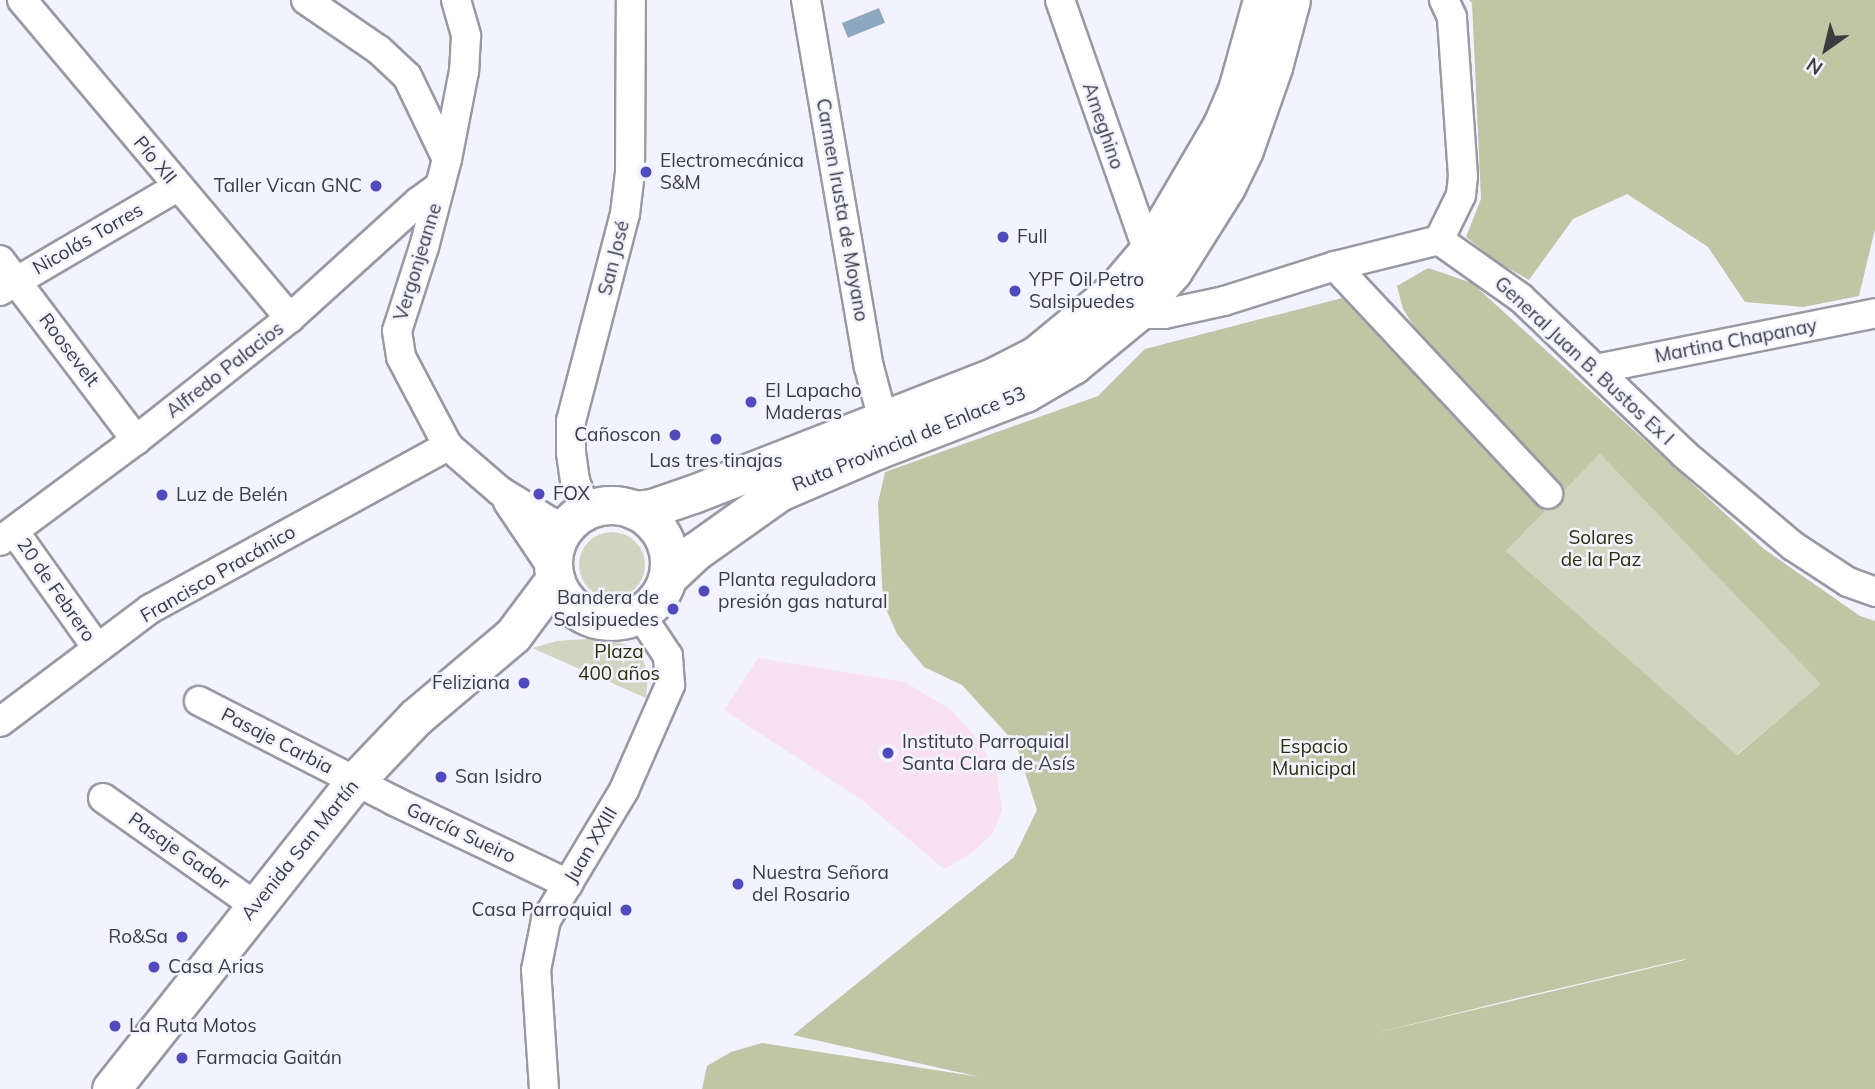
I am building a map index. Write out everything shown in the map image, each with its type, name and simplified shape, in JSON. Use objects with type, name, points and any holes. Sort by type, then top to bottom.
[{"type":"main road","name":"Ruta Provincial de Enlace 53","points":[[668,577],[696,551],[779,492],[877,431],[1036,355],[1114,291],[1148,251],[1222,125],[1237,90],[1262,0]]},
{"type":"main road","name":"Ruta Provincial de Enlace 53","points":[[634,510],[652,508],[877,431],[1025,393],[1073,366],[1135,314],[1173,271],[1226,187],[1244,150],[1292,0]]},
{"type":"main road","points":[[610,506],[634,510],[648,518],[667,545],[668,577],[658,598],[640,614],[615,621],[589,617],[562,595],[554,574],[557,542],[575,520],[610,506]]},
{"type":"main road","name":"Avenida San Martín","points":[[111,1089],[254,905],[355,781],[416,717],[513,635],[554,574]]},
{"type":"main road","name":"Avenida San Martín","points":[[513,635],[545,623],[589,617]]},
{"type":"street","name":"Pío XII","points":[[22,0],[290,318]]},
{"type":"street","points":[[306,0],[379,50],[407,76],[447,159]]},
{"type":"street","name":"Vergonjeanne","points":[[456,0],[466,36],[464,71],[447,159],[397,331],[401,357],[448,446],[500,491],[554,574]]},
{"type":"street","name":"San José","points":[[575,520],[571,421],[625,214],[630,172],[631,0]]},
{"type":"street","name":"Carmen Irusta de Moyano","points":[[806,0],[869,367],[877,431]]},
{"type":"street","name":"Ameghino","points":[[1060,0],[1148,251]]},
{"type":"street","points":[[1099,302],[1135,314],[1164,314],[1224,301],[1335,266],[1439,240],[1461,195],[1463,176],[1452,17],[1444,0]]},
{"type":"street","name":"Alfredo Palacios","points":[[7,536],[136,440],[290,318],[418,202],[440,186]]},
{"type":"street","name":"Nicolás Torres","points":[[6,277],[177,187]]},
{"type":"street","name":"General Juan B. Bustos Ex I","points":[[1439,240],[1521,298],[1684,454],[1793,546],[1848,582],[1875,592]]},
{"type":"street","points":[[1335,266],[1548,494]]},
{"type":"street","name":"Roosevelt","points":[[6,277],[136,440]]},
{"type":"street","name":"Martina Chapanay","points":[[1596,369],[1875,313]]},
{"type":"street","name":"Francisco Pracánico","points":[[0,722],[150,609],[448,446]]},
{"type":"street","name":"Vergonjeanne","points":[[500,491],[575,520]]},
{"type":"street","name":"20 de Febrero","points":[[7,536],[97,648]]},
{"type":"street","name":"Juan XXIII","points":[[544,1089],[536,970],[538,945],[546,920],[624,790],[670,685],[668,656],[640,614]]},
{"type":"street","name":"Pasaje Carbia","points":[[199,701],[355,781]]},
{"type":"street","name":"García Sueiro","points":[[355,781],[568,884]]},
{"type":"street","name":"Pasaje Gador","points":[[103,798],[254,905]]},
{"type":"shaded area","name":"Instituto Parroquial Santa Clara de Asís","points":[[758,658],[905,682],[951,710],[975,736],[996,770],[1002,810],[993,833],[972,853],[944,869],[862,800],[724,710]]},
{"type":"green space","points":[[1469,0],[1875,0],[1875,229],[1859,296],[1803,307],[1745,302],[1708,247],[1627,194],[1573,219],[1529,280],[1496,261],[1466,237],[1481,199],[1472,3]]},
{"type":"green space","name":"Espacio Municipal","points":[[1428,268],[1472,283],[1764,549],[1860,616],[1875,621],[1875,1089],[702,1089],[707,1066],[731,1052],[762,1043],[980,1077],[793,1035],[1014,857],[1037,810],[1016,744],[962,685],[924,667],[897,634],[883,602],[878,503],[885,472],[1098,396],[1145,349],[1342,298],[1545,511],[1506,551],[1737,755],[1821,684],[1600,454],[1561,494],[1420,336],[1403,309],[1397,286]],"holes":[[[1685,960],[1368,1035],[1526,996]]]},
{"type":"green space","name":"Solares de la Paz","points":[[1600,454],[1822,684],[1736,755],[1506,551]]},
{"type":"green space","points":[[612,532],[625,535],[635,542],[642,552],[645,565],[642,578],[635,588],[625,595],[612,598],[599,595],[589,588],[582,578],[579,565],[582,552],[589,542],[599,535]]},
{"type":"green space","name":"Plaza 400 años","points":[[557,641],[613,641],[634,647],[643,659],[648,675],[646,698],[532,648]]},
{"type":"water","points":[[879,8],[885,23],[848,38],[842,23]]},
{"type":"place","name":"Electromecánica S&M","points":[[646,172]]},
{"type":"place","name":"Taller Vican GNC","points":[[376,186]]},
{"type":"place","name":"Full","points":[[1003,237]]},
{"type":"place","name":"YPF Oil Petro Salsipuedes","points":[[1015,291]]},
{"type":"place","name":"El Lapacho Maderas","points":[[751,402]]},
{"type":"place","name":"Cañoscon","points":[[675,435]]},
{"type":"place","name":"Las tres tinajas","points":[[716,439]]},
{"type":"place","name":"FOX","points":[[539,494]]},
{"type":"place","name":"Luz de Belén","points":[[162,495]]},
{"type":"place","name":"Planta reguladora presión gas natural","points":[[704,591]]},
{"type":"place","name":"Bandera de Salsipuedes","points":[[673,609]]},
{"type":"place","name":"Feliziana","points":[[524,683]]},
{"type":"place","name":"Instituto Parroquial Santa Clara de Asís","points":[[888,753]]},
{"type":"place","name":"San Isidro","points":[[441,777]]},
{"type":"place","name":"Nuestra Señora del Rosario","points":[[738,884]]},
{"type":"place","name":"Casa Parroquial","points":[[626,910]]},
{"type":"place","name":"Ro&Sa","points":[[182,937]]},
{"type":"place","name":"Casa Arias","points":[[154,967]]},
{"type":"place","name":"La Ruta Motos","points":[[115,1026]]},
{"type":"place","name":"Farmacia Gaitán","points":[[182,1058]]}]
